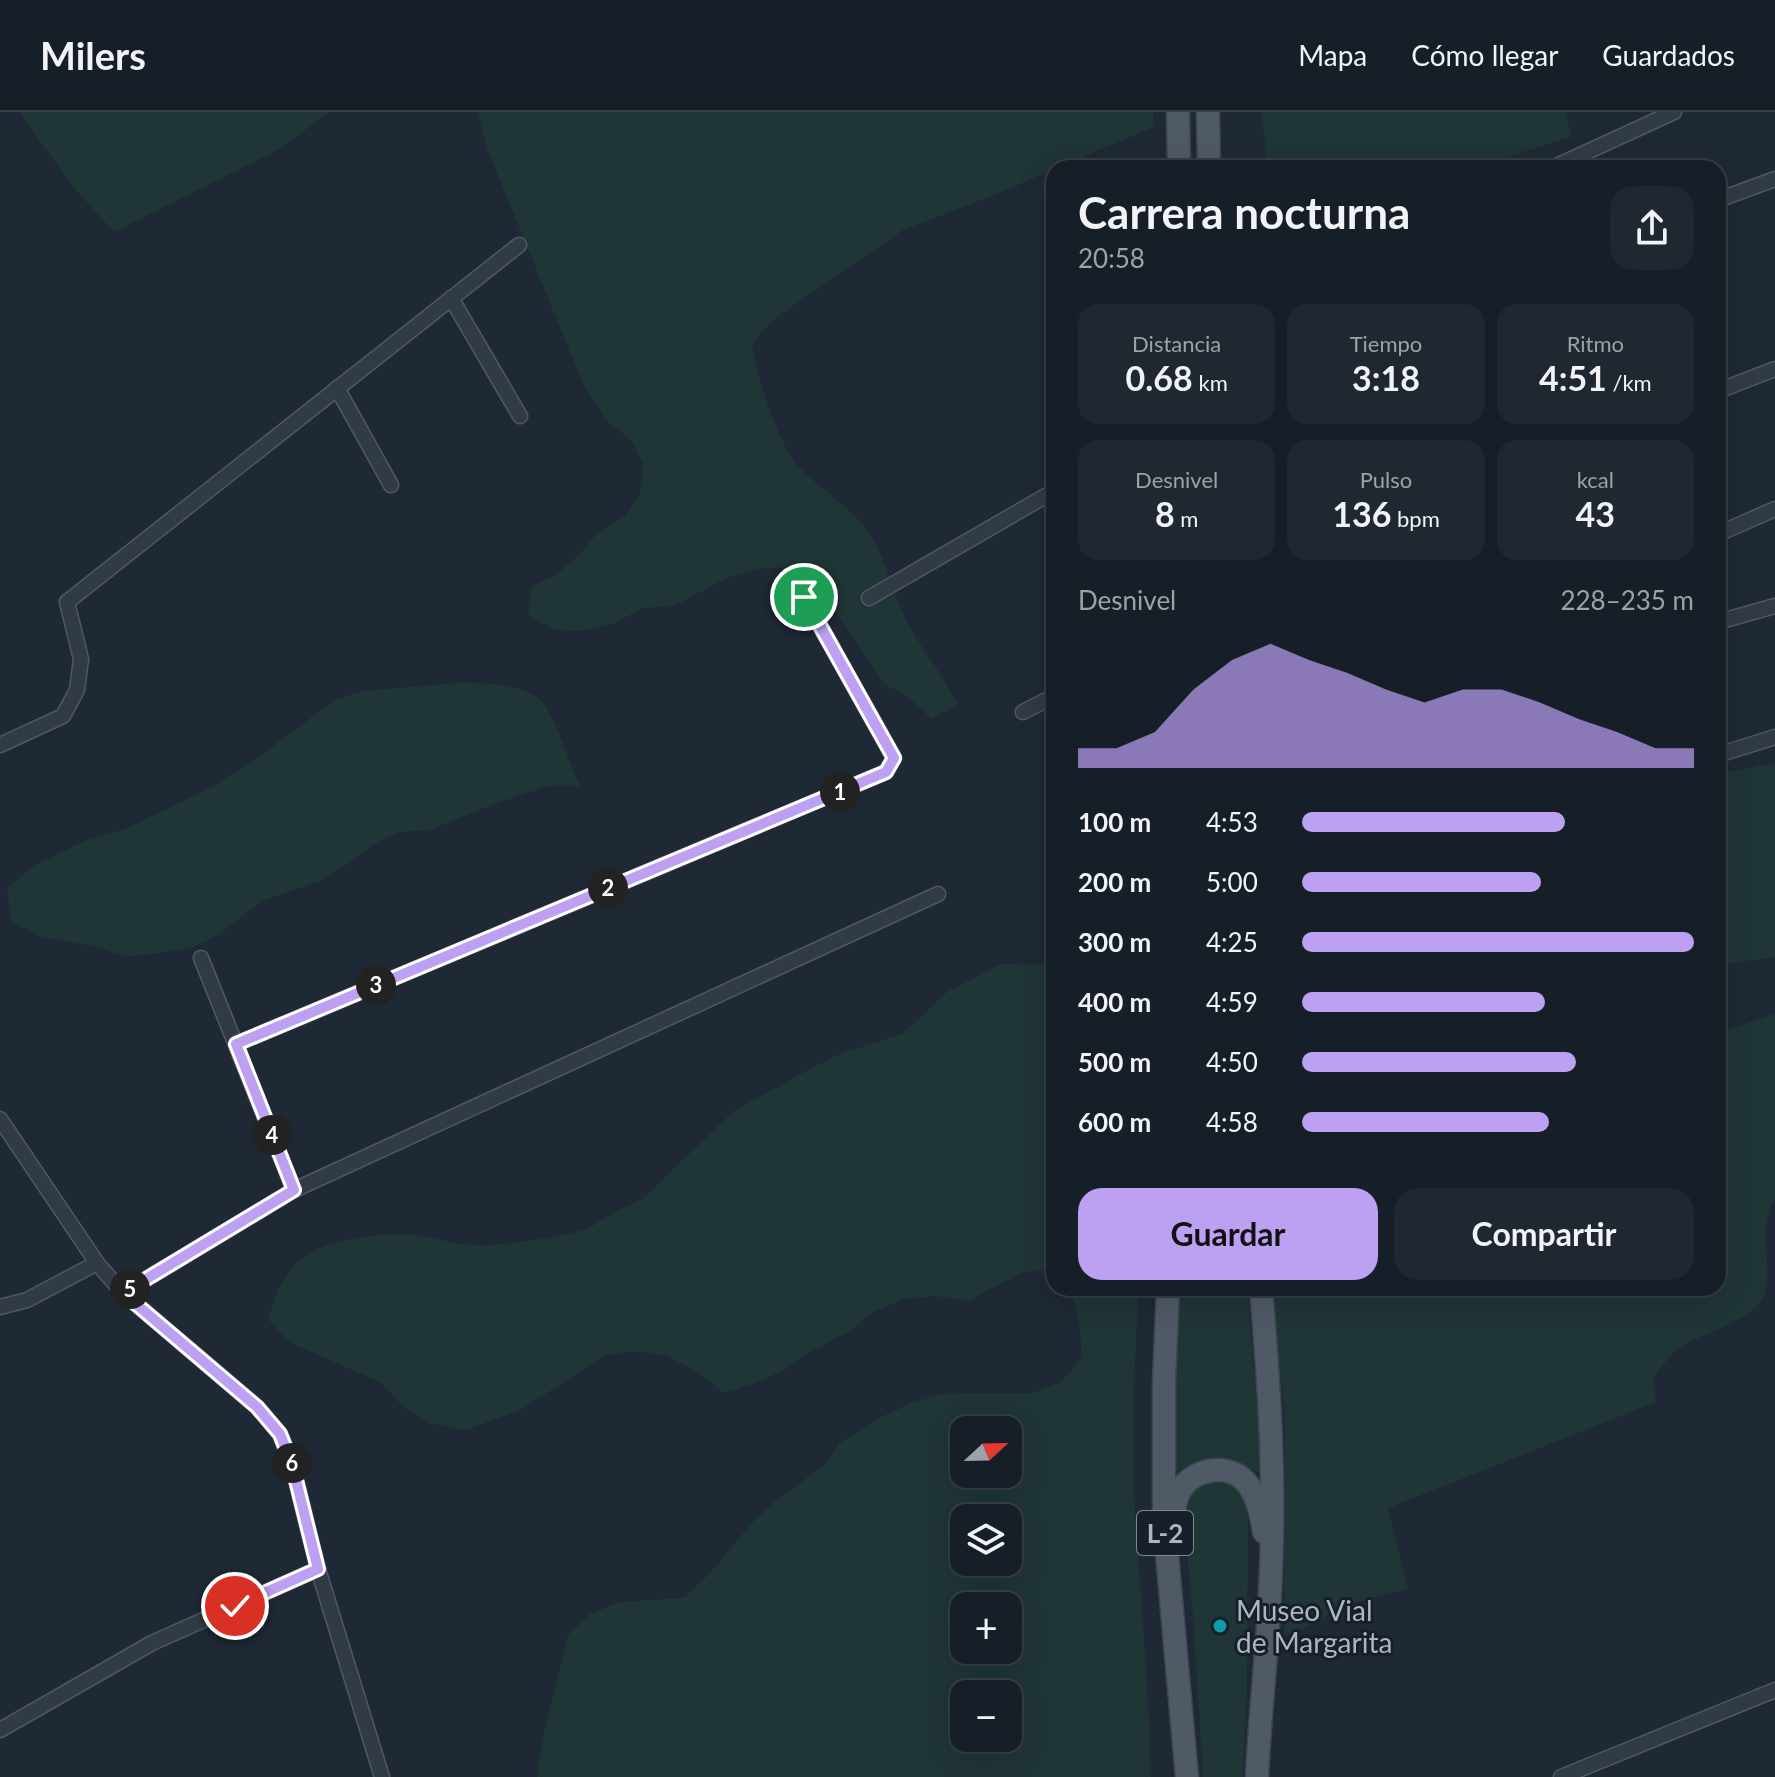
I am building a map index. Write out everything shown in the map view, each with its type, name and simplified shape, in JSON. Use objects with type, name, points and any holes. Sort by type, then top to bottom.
[{"type":"main road","points":[[1178,112],[1179,160]]},
{"type":"main road","points":[[1208,112],[1209,160]]},
{"type":"main road","name":"L-2","points":[[1168,1296],[1164,1521],[1187,1777]]},
{"type":"main road","points":[[1258,1773],[1271,1572],[1273,1446],[1262,1296]]},
{"type":"main road","points":[[1170,1583],[1179,1492],[1188,1480],[1213,1470],[1229,1471],[1243,1479],[1253,1493],[1261,1511],[1271,1572]]},
{"type":"street","points":[[1569,160],[1674,112]]},
{"type":"street","points":[[1726,197],[1775,179]]},
{"type":"street","points":[[0,745],[63,716],[77,690],[81,659],[67,602],[519,245]]},
{"type":"street","points":[[451,298],[520,416]]},
{"type":"street","points":[[1726,388],[1775,369]]},
{"type":"street","points":[[337,388],[391,485]]},
{"type":"street","points":[[869,598],[1046,496]]},
{"type":"street","points":[[1726,530],[1775,509]]},
{"type":"street","points":[[236,1044],[886,772],[894,758],[804,597]]},
{"type":"street","points":[[1726,620],[1775,606]]},
{"type":"street","points":[[1023,712],[1046,700]]},
{"type":"street","points":[[1726,752],[1775,737]]},
{"type":"street","points":[[123,1293],[294,1190],[938,894]]},
{"type":"street","points":[[201,958],[294,1190]]},
{"type":"street","points":[[0,1119],[97,1263],[123,1293],[257,1407],[280,1434],[292,1464],[318,1569],[382,1777]]},
{"type":"street","points":[[0,1307],[27,1300],[97,1263]]},
{"type":"street","points":[[0,1730],[152,1643],[318,1569]]},
{"type":"street","points":[[1561,1777],[1775,1690]]},
{"type":"green space","points":[[19,112],[329,112],[280,149],[114,232],[75,189]]},
{"type":"green space","points":[[478,112],[1153,112],[1153,127],[1076,160],[1046,160],[1046,173],[903,230],[774,319],[752,344],[769,409],[792,457],[808,476],[865,527],[881,556],[906,620],[958,704],[932,719],[909,698],[883,683],[816,583],[789,567],[757,569],[727,578],[674,606],[643,608],[613,624],[583,631],[554,630],[528,615],[531,587],[557,574],[579,555],[598,532],[623,518],[640,494],[643,464],[630,439],[606,420],[583,384],[487,148]]},
{"type":"green space","points":[[1261,112],[1566,112],[1571,137],[1497,160],[1267,160]]},
{"type":"green space","points":[[456,683],[504,685],[538,697],[554,722],[580,786],[548,786],[430,830],[399,832],[372,845],[320,881],[264,900],[215,937],[188,949],[127,957],[96,947],[38,936],[11,921],[7,888],[33,866],[91,838],[123,830],[210,788],[335,700],[363,691]]},
{"type":"green space","points":[[1775,764],[1775,957],[1726,964],[1726,772]]},
{"type":"green space","points":[[1001,964],[1046,965],[1046,1270],[1021,1273],[968,1301],[935,1296],[903,1299],[874,1312],[850,1331],[784,1370],[724,1393],[668,1356],[632,1351],[604,1356],[522,1409],[466,1430],[432,1424],[404,1408],[382,1383],[289,1342],[268,1319],[278,1288],[296,1263],[323,1246],[387,1234],[419,1235],[486,1246],[555,1237],[588,1229],[642,1199],[734,1111],[842,1053],[902,1034],[947,992]]},
{"type":"green space","points":[[1775,1014],[1775,1200],[1767,1223],[1767,1274],[1763,1298],[1748,1314],[1674,1352],[1654,1378],[1656,1402],[1388,1508],[1408,1589],[1350,1604],[1299,1631],[1284,1635],[1285,1420],[1273,1296],[1726,1296],[1726,1030]]},
{"type":"green space","points":[[1072,1296],[1138,1296],[1133,1465],[1151,1777],[537,1777],[544,1732],[568,1635],[590,1614],[620,1602],[684,1598],[773,1503],[823,1466],[841,1442],[883,1416],[940,1394],[1033,1393],[1061,1382],[1082,1358],[1079,1322]]},
{"type":"green space","points":[[1180,1296],[1248,1296],[1262,1467],[1260,1473],[1218,1460],[1199,1462],[1175,1472],[1173,1406]]},
{"type":"green space","name":"Museo Vial de Margarita","points":[[1220,1479],[1237,1486],[1248,1506],[1247,1691],[1243,1777],[1203,1777],[1183,1513],[1188,1495],[1202,1483]]},
{"type":"place","name":"Museo Vial de Margarita","points":[[1220,1626]]},
{"type":"route","points":[[235,1606],[318,1569],[292,1464],[280,1434],[257,1407],[123,1293],[294,1190],[236,1044],[886,772],[894,758],[804,597]]}]
